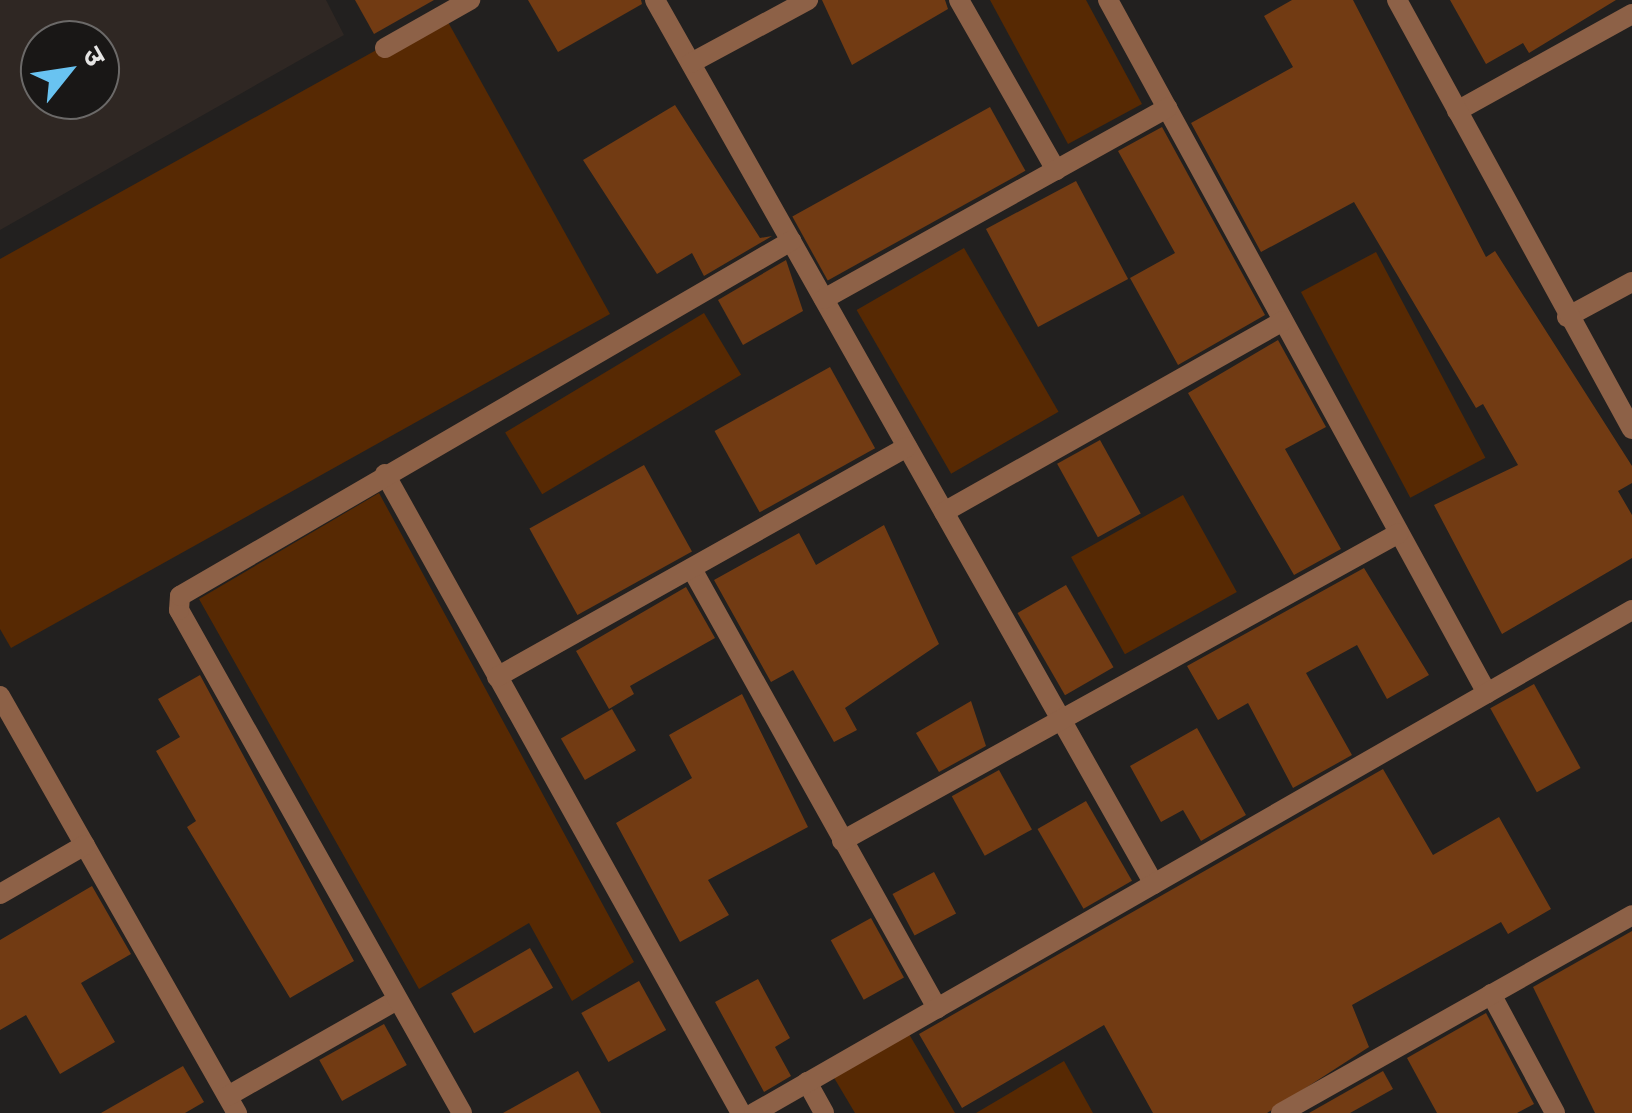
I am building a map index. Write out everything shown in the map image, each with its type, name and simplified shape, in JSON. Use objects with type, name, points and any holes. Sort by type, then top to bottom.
[{"type":"street","points":[[385,48],[470,0]]},
{"type":"street","points":[[655,0],[1154,884]]},
{"type":"street","points":[[691,63],[808,0]]},
{"type":"street","points":[[959,0],[1056,170]]},
{"type":"street","points":[[1108,0],[1487,693]]},
{"type":"street","points":[[1398,0],[1632,429]]},
{"type":"street","points":[[1456,111],[1632,14]]},
{"type":"street","points":[[824,299],[1167,108]]},
{"type":"street","points":[[462,1113],[179,610],[189,586],[791,241]]},
{"type":"street","points":[[1568,317],[1632,282]]},
{"type":"street","points":[[944,512],[1284,321]]},
{"type":"street","points":[[497,677],[907,447]]},
{"type":"street","points":[[385,474],[740,1113]]},
{"type":"street","points":[[842,841],[1399,532]]},
{"type":"street","points":[[692,570],[937,1008]]},
{"type":"street","points":[[754,1113],[1632,610]]},
{"type":"street","points":[[0,696],[233,1105],[397,1000]]},
{"type":"street","points":[[0,894],[85,846]]},
{"type":"street","points":[[1281,1113],[1314,1105],[1491,994],[1632,916]]},
{"type":"street","points":[[1491,994],[1555,1113]]},
{"type":"street","points":[[807,1082],[824,1113]]},
{"type":"shaded area","points":[[0,0],[326,0],[344,35],[0,230]]},
{"type":"shaded area","points":[[990,0],[1086,0],[1142,104],[1068,144]]},
{"type":"shaded area","points":[[443,13],[610,314],[11,648],[0,629],[0,259]]},
{"type":"shaded area","points":[[964,248],[1058,412],[951,474],[857,310]]},
{"type":"shaded area","points":[[1376,252],[1485,458],[1410,498],[1301,292]]},
{"type":"shaded area","points":[[704,313],[741,375],[542,494],[505,432]]},
{"type":"shaded area","points":[[379,493],[634,962],[572,1001],[529,923],[419,989],[199,599]]},
{"type":"shaded area","points":[[1183,495],[1237,592],[1125,654],[1071,557]]},
{"type":"shaded area","points":[[902,1022],[955,1113],[855,1113],[827,1066]]},
{"type":"shaded area","points":[[1064,1061],[1093,1113],[976,1113]]},
{"type":"building","points":[[355,0],[434,0],[374,34]]},
{"type":"building","points":[[528,0],[641,0],[642,4],[558,52]]},
{"type":"building","points":[[822,0],[945,0],[948,9],[852,65]]},
{"type":"building","points":[[1292,0],[1353,0],[1486,257],[1495,251],[1632,466],[1632,483],[1618,491],[1632,515],[1632,558],[1502,634],[1434,505],[1518,465],[1483,404],[1476,408],[1354,202],[1261,252],[1191,123],[1293,67],[1264,16]]},
{"type":"building","points":[[1450,0],[1616,0],[1529,53],[1523,43],[1486,64]]},
{"type":"building","points":[[675,105],[760,238],[772,236],[704,276],[692,253],[657,274],[583,160]]},
{"type":"building","points":[[990,107],[1025,171],[828,280],[792,217]]},
{"type":"building","points":[[1162,127],[1265,315],[1178,365],[1130,278],[1175,253],[1118,151]]},
{"type":"building","points":[[1076,181],[1128,279],[1038,327],[986,229]]},
{"type":"building","points":[[786,260],[803,311],[743,345],[718,300]]},
{"type":"building","points":[[1278,340],[1326,427],[1285,449],[1341,549],[1294,575],[1188,393]]},
{"type":"building","points":[[830,367],[875,448],[760,512],[715,431]]},
{"type":"building","points":[[1100,440],[1141,513],[1098,537],[1057,464]]},
{"type":"building","points":[[644,465],[692,552],[577,615],[529,529]]},
{"type":"building","points":[[884,525],[939,644],[845,708],[857,730],[834,742],[793,670],[771,682],[714,580],[799,533],[816,565]]},
{"type":"building","points":[[1364,568],[1429,675],[1387,699],[1357,645],[1306,673],[1352,755],[1293,788],[1248,703],[1218,720],[1187,666]]},
{"type":"building","points":[[1066,585],[1114,667],[1065,695],[1018,613]]},
{"type":"building","points":[[686,587],[715,638],[630,686],[634,694],[609,709],[576,651]]},
{"type":"building","points":[[200,675],[354,961],[290,998],[187,827],[196,821],[156,751],[180,737],[158,699]]},
{"type":"building","points":[[1534,684],[1581,768],[1537,792],[1490,708]]},
{"type":"building","points":[[742,694],[808,827],[708,880],[729,915],[680,942],[616,823],[692,778],[669,735]]},
{"type":"building","points":[[971,701],[986,746],[939,772],[916,733]]},
{"type":"building","points":[[612,709],[636,751],[585,780],[561,738]]},
{"type":"building","points":[[1197,728],[1246,815],[1201,841],[1183,810],[1161,822],[1130,766]]},
{"type":"building","points":[[1383,769],[1433,855],[1499,817],[1551,909],[1508,934],[1501,922],[1352,1005],[1369,1047],[1267,1113],[1153,1113],[1104,1025],[962,1108],[919,1034]]},
{"type":"building","points":[[999,770],[1032,829],[985,856],[952,796]]},
{"type":"building","points":[[1086,801],[1132,881],[1084,909],[1038,829]]},
{"type":"building","points":[[934,872],[956,913],[915,936],[893,894]]},
{"type":"building","points":[[92,886],[131,954],[81,983],[115,1042],[60,1074],[26,1015],[0,1030],[0,940]]},
{"type":"building","points":[[871,918],[904,977],[864,1000],[831,940]]},
{"type":"building","points":[[1632,931],[1632,1113],[1595,1113],[1533,987]]},
{"type":"building","points":[[530,948],[553,988],[474,1033],[451,994]]},
{"type":"building","points":[[758,979],[790,1038],[775,1047],[791,1076],[764,1092],[715,1002]]},
{"type":"building","points":[[639,981],[666,1030],[608,1062],[581,1013]]},
{"type":"building","points":[[1486,1013],[1534,1104],[1517,1113],[1437,1113],[1407,1058]]},
{"type":"building","points":[[384,1024],[407,1065],[342,1101],[319,1060]]},
{"type":"building","points":[[183,1066],[204,1102],[185,1113],[101,1113]]},
{"type":"building","points":[[578,1071],[601,1113],[503,1113]]},
{"type":"building","points":[[1383,1071],[1393,1089],[1350,1113],[1309,1113]]}]
